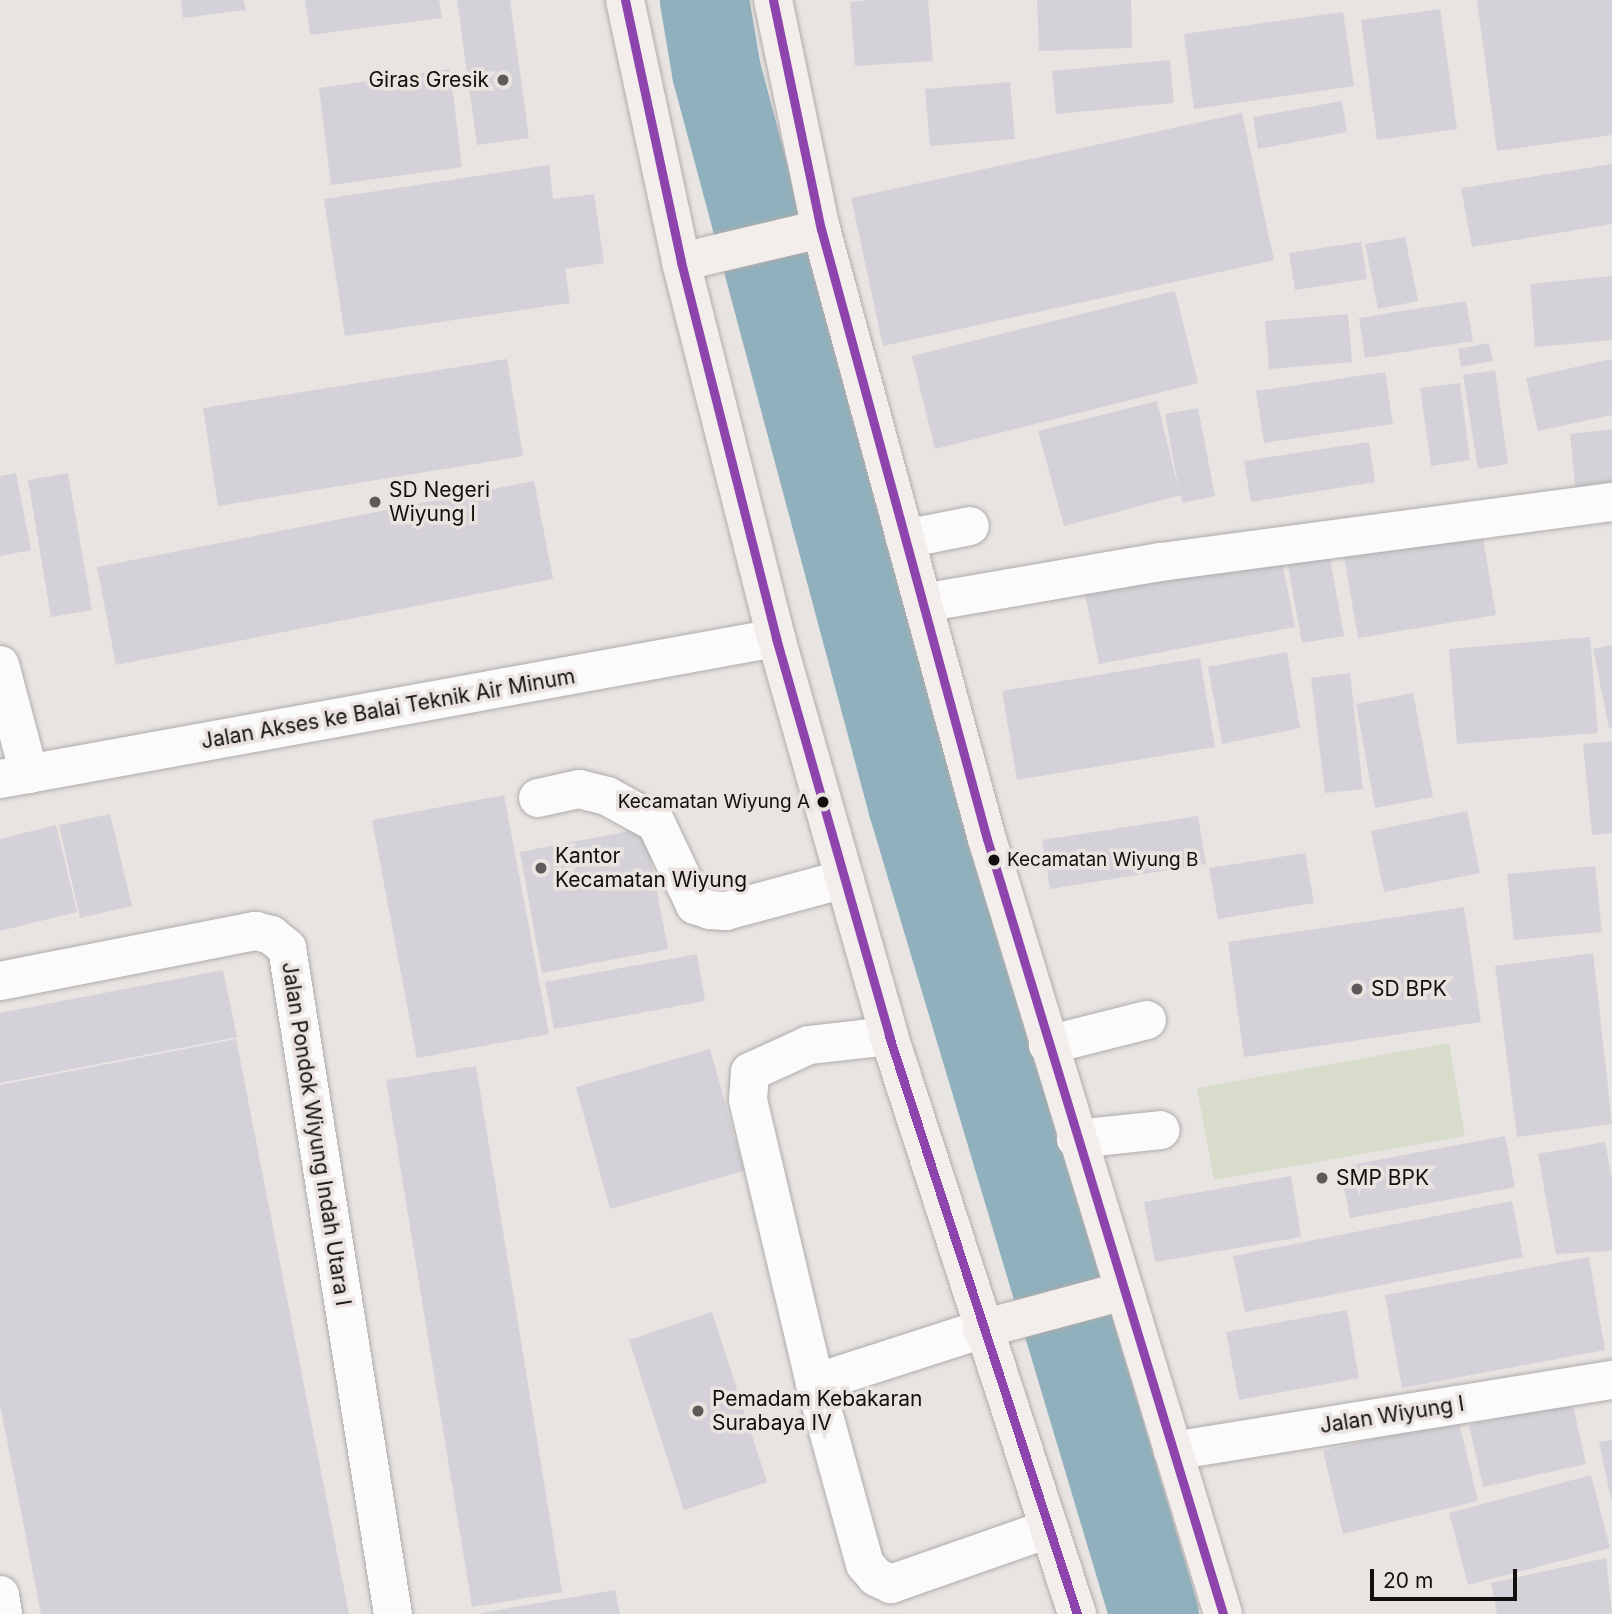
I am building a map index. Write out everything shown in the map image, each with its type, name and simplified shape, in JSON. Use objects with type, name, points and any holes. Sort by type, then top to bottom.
[{"type":"main road","points":[[625,0],[695,259],[776,638],[889,1036],[995,1326],[1048,1529],[1077,1614]]},
{"type":"main road","points":[[774,0],[821,229],[926,616],[1076,1139],[1109,1295],[1173,1451],[1223,1614]]},
{"type":"main road","points":[[695,259],[821,229]]},
{"type":"main road","points":[[995,1326],[1109,1295]]},
{"type":"street","points":[[926,616],[1161,562],[1612,502]]},
{"type":"street","points":[[905,539],[970,526]]},
{"type":"street","points":[[926,616],[1012,609]]},
{"type":"street","name":"Jalan Akses ke Balai Teknik Air Minum","points":[[15,776],[776,638]]},
{"type":"street","points":[[0,665],[15,776]]},
{"type":"street","points":[[538,798],[579,789],[607,796],[656,823],[695,905],[710,910],[726,911],[845,878]]},
{"type":"street","name":"Jalan Pondok Wiyung Indah Utara I","points":[[0,981],[256,931],[271,935],[287,948],[393,1614]]},
{"type":"street","points":[[1048,1045],[1146,1020]]},
{"type":"street","points":[[889,1036],[809,1045],[750,1072],[748,1100],[815,1383],[865,1564],[876,1577],[891,1584],[1048,1529]]},
{"type":"street","points":[[1076,1139],[1161,1130]]},
{"type":"street","points":[[815,1383],[995,1326]]},
{"type":"street","name":"Jalan Wiyung I","points":[[1173,1451],[1612,1380]]},
{"type":"street","points":[[0,1595],[3,1614]]},
{"type":"green space","points":[[1449,1043],[1465,1136],[1214,1180],[1197,1088]]},
{"type":"building","points":[[181,0],[244,0],[246,10],[183,18]]},
{"type":"building","points":[[305,0],[439,0],[442,18],[310,35]]},
{"type":"building","points":[[457,0],[510,0],[529,138],[477,145]]},
{"type":"building","points":[[928,0],[933,61],[855,66],[850,2]]},
{"type":"building","points":[[1037,0],[1131,0],[1132,48],[1039,51]]},
{"type":"building","points":[[1477,0],[1612,0],[1612,135],[1497,151]]},
{"type":"building","points":[[1440,9],[1457,129],[1377,140],[1361,20]]},
{"type":"building","points":[[1343,12],[1354,86],[1194,109],[1184,34]]},
{"type":"building","points":[[1170,60],[1174,103],[1056,114],[1052,71]]},
{"type":"building","points":[[450,69],[462,167],[331,185],[319,88]]},
{"type":"building","points":[[1010,82],[1015,139],[930,146],[925,89]]},
{"type":"building","points":[[1342,101],[1347,132],[1258,149],[1253,117]]},
{"type":"building","points":[[1242,113],[1274,260],[883,346],[851,198]]},
{"type":"building","points":[[1612,164],[1612,224],[1472,247],[1461,188]]},
{"type":"building","points":[[549,165],[553,199],[594,194],[604,263],[565,269],[570,303],[345,336],[324,199]]},
{"type":"building","points":[[1405,237],[1418,301],[1378,309],[1365,244]]},
{"type":"building","points":[[1361,242],[1367,279],[1295,290],[1289,253]]},
{"type":"building","points":[[1612,276],[1612,340],[1535,347],[1530,284]]},
{"type":"building","points":[[1175,291],[1198,383],[935,449],[912,356]]},
{"type":"building","points":[[1466,301],[1473,341],[1365,358],[1359,318]]},
{"type":"building","points":[[1348,314],[1352,362],[1269,369],[1265,321]]},
{"type":"building","points":[[1489,343],[1493,361],[1461,367],[1458,349]]},
{"type":"building","points":[[507,359],[523,456],[218,506],[203,408]]},
{"type":"building","points":[[1612,359],[1612,415],[1538,431],[1526,378]]},
{"type":"building","points":[[1495,370],[1508,464],[1478,469],[1463,375]]},
{"type":"building","points":[[1385,372],[1393,424],[1264,443],[1256,391]]},
{"type":"building","points":[[1460,383],[1470,460],[1431,466],[1420,388]]},
{"type":"building","points":[[1157,401],[1179,491],[1165,414],[1198,408],[1215,496],[1182,503],[1181,495],[1064,526],[1038,431]]},
{"type":"building","points":[[1612,429],[1612,497],[1577,502],[1570,434]]},
{"type":"building","points":[[1369,442],[1375,482],[1251,502],[1244,461]]},
{"type":"building","points":[[16,473],[31,550],[0,556],[0,476]]},
{"type":"building","points":[[68,473],[92,610],[51,617],[28,480]]},
{"type":"building","points":[[534,481],[553,579],[116,665],[97,567]]},
{"type":"building","points":[[1481,526],[1496,615],[1358,638],[1343,550]]},
{"type":"building","points":[[1280,551],[1295,627],[1099,664],[1084,588]]},
{"type":"building","points":[[1329,553],[1344,636],[1302,643],[1287,561]]},
{"type":"building","points":[[1590,637],[1598,733],[1457,744],[1449,649]]},
{"type":"building","points":[[1612,645],[1612,728],[1609,728],[1593,649]]},
{"type":"building","points":[[1287,652],[1300,728],[1222,744],[1208,667]]},
{"type":"building","points":[[1200,658],[1215,747],[1017,780],[1002,691]]},
{"type":"building","points":[[1350,673],[1363,789],[1325,793],[1311,678]]},
{"type":"building","points":[[1413,693],[1433,797],[1375,808],[1356,704]]},
{"type":"building","points":[[1612,741],[1612,833],[1592,835],[1583,744]]},
{"type":"building","points":[[504,795],[549,1034],[417,1058],[372,820]]},
{"type":"building","points":[[1467,811],[1480,873],[1384,892],[1371,831]]},
{"type":"building","points":[[110,814],[132,906],[80,918],[59,825]]},
{"type":"building","points":[[1198,816],[1206,864],[1050,889],[1042,840]]},
{"type":"building","points":[[56,825],[77,912],[0,931],[0,839]]},
{"type":"building","points":[[645,828],[668,949],[542,973],[520,852]]},
{"type":"building","points":[[1305,853],[1314,903],[1218,919],[1209,868]]},
{"type":"building","points":[[1595,866],[1602,932],[1514,940],[1507,874]]},
{"type":"building","points":[[1464,907],[1481,1022],[1244,1057],[1228,942]]},
{"type":"building","points":[[1593,953],[1612,1124],[1517,1137],[1495,966]]},
{"type":"building","points":[[697,954],[705,1001],[554,1029],[545,982]]},
{"type":"building","points":[[223,970],[237,1037],[0,1083],[0,1013]]},
{"type":"building","points":[[236,1039],[349,1614],[41,1614],[0,1404],[0,1085]]},
{"type":"building","points":[[710,1049],[744,1171],[610,1209],[576,1087]]},
{"type":"building","points":[[476,1066],[562,1592],[472,1607],[386,1080]]},
{"type":"building","points":[[1505,1136],[1515,1187],[1350,1218],[1340,1167]]},
{"type":"building","points":[[1605,1142],[1612,1180],[1612,1251],[1556,1254],[1538,1154]]},
{"type":"building","points":[[1291,1176],[1301,1237],[1155,1262],[1144,1202]]},
{"type":"building","points":[[1512,1201],[1523,1257],[1245,1312],[1233,1256]]},
{"type":"building","points":[[1589,1257],[1605,1350],[1402,1388],[1385,1295]]},
{"type":"building","points":[[1347,1310],[1359,1378],[1239,1400],[1226,1332]]},
{"type":"building","name":"Pemadam Kebakaran Surabaya IV","points":[[712,1312],[767,1482],[684,1510],[629,1340]]},
{"type":"building","points":[[1572,1401],[1586,1464],[1483,1487],[1469,1425]]},
{"type":"building","points":[[1458,1418],[1478,1501],[1343,1534],[1323,1451]]},
{"type":"building","points":[[1612,1440],[1612,1499],[1611,1499],[1599,1442]]},
{"type":"building","points":[[1591,1475],[1610,1548],[1468,1585],[1449,1513]]},
{"type":"building","points":[[1606,1558],[1612,1614],[1497,1614],[1491,1583]]},
{"type":"building","points":[[615,1590],[620,1614],[481,1614],[481,1613]]},
{"type":"waterway","points":[[704,0],[716,71],[912,804],[1154,1614]]},
{"type":"transit line","points":[[625,0],[681,262],[776,638],[889,1036],[1077,1614]]},
{"type":"transit line","points":[[773,0],[821,229],[987,839],[1223,1614]]},
{"type":"place","name":"Giras Gresik","points":[[503,80]]},
{"type":"place","name":"SD Negeri Wiyung I","points":[[375,502]]},
{"type":"place","name":"Kecamatan Wiyung A","points":[[823,802]]},
{"type":"place","name":"Kecamatan Wiyung B","points":[[994,860]]},
{"type":"place","name":"Kantor Kecamatan Wiyung","points":[[541,868]]},
{"type":"place","name":"SD BPK","points":[[1357,989]]},
{"type":"place","name":"SMP BPK","points":[[1322,1178]]},
{"type":"place","name":"Pemadam Kebakaran Surabaya IV","points":[[698,1411]]}]
